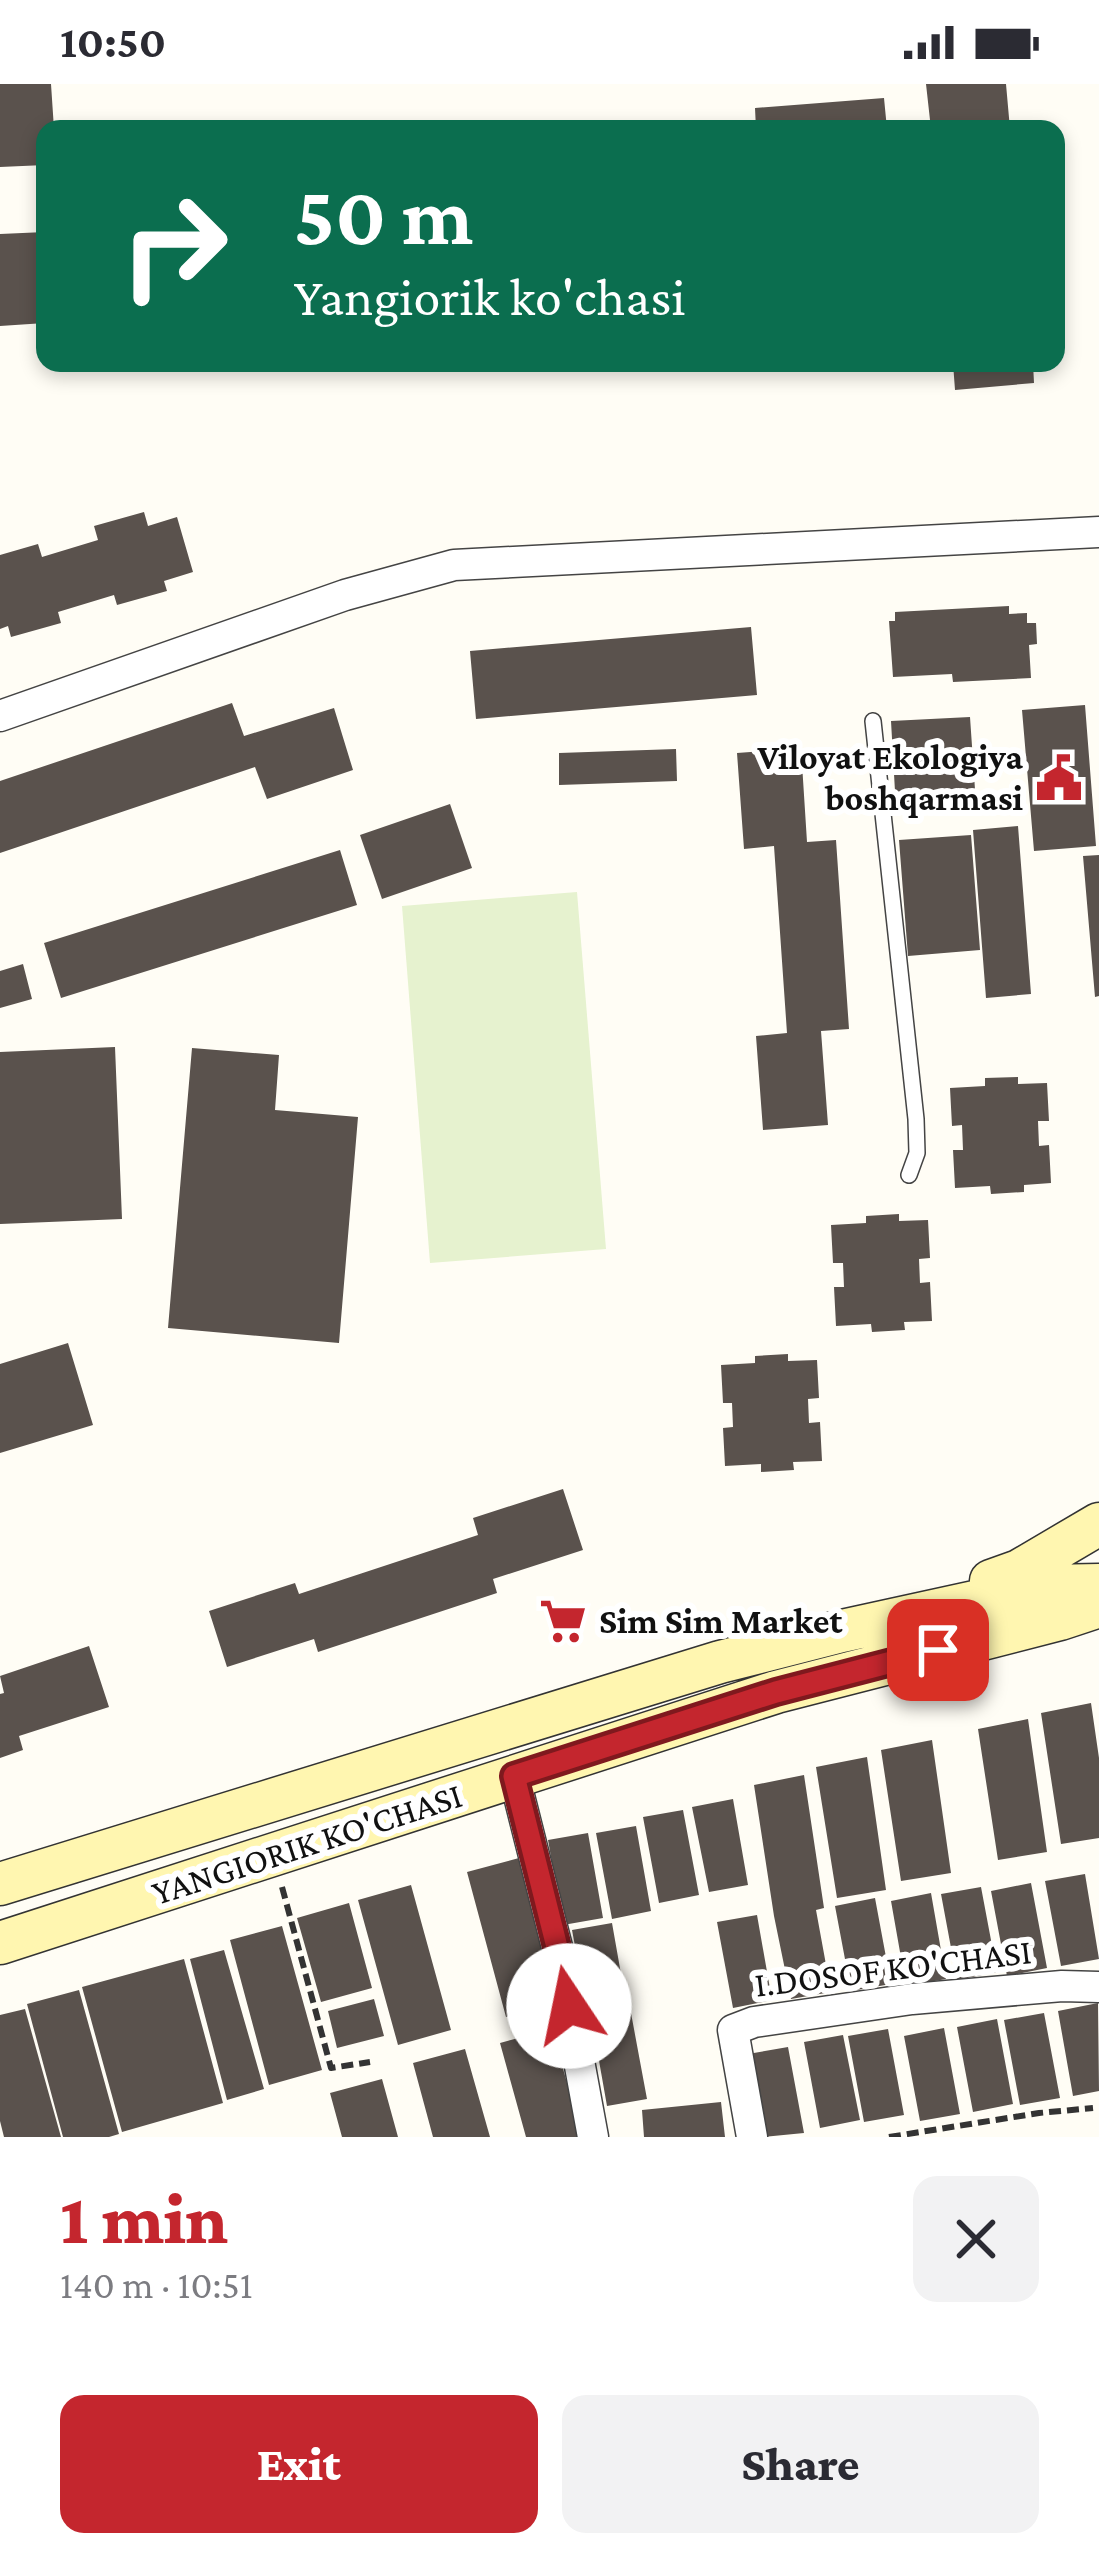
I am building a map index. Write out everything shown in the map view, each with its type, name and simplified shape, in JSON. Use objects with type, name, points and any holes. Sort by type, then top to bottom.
[{"type":"main road","points":[[842,1631],[1019,1571],[1099,1524]]},
{"type":"main road","name":"YANGIORIK KO'CHASI","points":[[0,1884],[720,1662],[1048,1586],[1099,1586]]},
{"type":"main road","name":"YANGIORIK KO'CHASI","points":[[0,1943],[776,1692],[1079,1617]]},
{"type":"main road","points":[[228,1814],[260,1859]]},
{"type":"street","points":[[0,716],[345,595],[454,565],[1099,532]]},
{"type":"street","points":[[514,1776],[561,1963],[593,2137]]},
{"type":"street","name":"I.DOSOF KO'CHASI","points":[[752,2137],[733,2030],[754,2022],[912,1999],[1099,1987]]},
{"type":"lane","points":[[873,721],[916,1119],[917,1153],[909,1175]]},
{"type":"path","points":[[260,1859],[332,2068],[370,2062]]},
{"type":"path","points":[[889,2137],[1093,2108]]},
{"type":"green space","points":[[577,892],[606,1249],[430,1263],[402,906]]},
{"type":"building","points":[[0,84],[51,84],[53,120],[36,120],[36,165],[0,167]]},
{"type":"building","points":[[926,84],[1006,84],[1009,120],[930,120]]},
{"type":"building","points":[[884,98],[886,120],[756,120],[755,108]]},
{"type":"building","points":[[36,232],[36,324],[0,326],[0,234]]},
{"type":"building","points":[[954,372],[1033,372],[1034,383],[955,390]]},
{"type":"building","points":[[144,512],[148,526],[177,517],[193,572],[164,581],[167,591],[117,605],[114,595],[58,612],[61,623],[11,637],[8,626],[0,629],[0,555],[38,544],[42,557],[98,540],[94,526]]},
{"type":"building","points":[[1009,606],[1009,614],[1027,613],[1027,623],[1036,623],[1037,644],[1029,645],[1031,678],[953,682],[952,674],[893,677],[889,621],[895,621],[895,612]]},
{"type":"building","points":[[751,627],[757,695],[476,719],[470,651]]},
{"type":"building","points":[[232,703],[244,736],[334,708],[353,770],[267,799],[255,767],[0,853],[0,781]]},
{"type":"building","name":"Viloyat Ekologiya boshqarmasi","points":[[1085,705],[1096,846],[1034,851],[1022,710]]},
{"type":"building","points":[[970,717],[976,804],[896,809],[891,721]]},
{"type":"building","points":[[801,748],[807,842],[836,840],[849,1029],[821,1031],[828,1125],[763,1130],[756,1036],[787,1033],[774,846],[744,849],[737,753]]},
{"type":"building","points":[[676,749],[677,781],[559,785],[559,753]]},
{"type":"building","points":[[450,804],[472,868],[382,899],[360,835]]},
{"type":"building","points":[[1018,826],[1031,994],[986,998],[973,830]]},
{"type":"building","points":[[971,835],[980,950],[908,956],[899,840]]},
{"type":"building","points":[[340,850],[357,905],[61,998],[44,943]]},
{"type":"building","points":[[1099,855],[1099,996],[1095,997],[1083,856]]},
{"type":"building","points":[[23,964],[32,999],[0,1008],[0,971]]},
{"type":"building","points":[[115,1047],[122,1219],[0,1224],[0,1052]]},
{"type":"building","points":[[192,1048],[279,1055],[275,1110],[358,1117],[339,1343],[168,1328]]},
{"type":"building","points":[[1018,1077],[1018,1084],[1047,1083],[1049,1121],[1038,1121],[1039,1146],[1049,1145],[1051,1183],[1024,1185],[1024,1192],[991,1194],[990,1186],[955,1188],[953,1150],[963,1150],[962,1125],[952,1126],[950,1088],[985,1086],[985,1078]]},
{"type":"building","points":[[899,1214],[899,1221],[928,1220],[930,1258],[919,1259],[920,1283],[930,1282],[932,1321],[904,1322],[905,1330],[872,1332],[871,1324],[836,1326],[834,1287],[844,1287],[843,1263],[833,1263],[831,1225],[866,1223],[866,1216]]},
{"type":"building","points":[[68,1343],[93,1425],[0,1453],[0,1364]]},
{"type":"building","points":[[788,1354],[788,1361],[817,1360],[819,1398],[808,1399],[809,1423],[820,1422],[822,1461],[793,1462],[794,1470],[761,1472],[761,1464],[725,1466],[723,1428],[733,1427],[732,1403],[723,1403],[721,1365]]},
{"type":"building","points":[[563,1489],[583,1550],[493,1579],[497,1593],[318,1652],[314,1639],[227,1667],[209,1611],[295,1583],[299,1594],[478,1535],[473,1518]]},
{"type":"building","points":[[89,1646],[109,1707],[19,1736],[23,1750],[0,1758],[0,1694],[4,1693],[0,1676]]},
{"type":"building","points":[[1091,1703],[1099,1758],[1099,1838],[1061,1844],[1041,1713]]},
{"type":"building","points":[[1028,1719],[1047,1852],[998,1860],[978,1729]]},
{"type":"building","points":[[932,1740],[951,1873],[901,1881],[881,1750]]},
{"type":"building","points":[[867,1757],[886,1890],[837,1898],[816,1767]]},
{"type":"building","points":[[804,1775],[824,1908],[816,1910],[831,1992],[791,1999],[754,1785]]},
{"type":"building","points":[[733,1799],[748,1885],[709,1892],[692,1807]]},
{"type":"building","points":[[683,1810],[699,1895],[659,1903],[643,1817]]},
{"type":"building","points":[[636,1826],[651,1911],[612,1919],[596,1833]]},
{"type":"building","points":[[588,1833],[603,1918],[563,1925],[548,1840]]},
{"type":"building","points":[[519,1858],[558,2003],[506,2017],[467,1872]]},
{"type":"building","points":[[1085,1874],[1099,1959],[1061,1966],[1045,1881]]},
{"type":"building","points":[[1031,1883],[1047,1968],[1007,1976],[991,1891]]},
{"type":"building","points":[[411,1885],[451,2030],[398,2045],[358,1900]]},
{"type":"building","points":[[981,1887],[997,1972],[957,1980],[941,1894]]},
{"type":"building","points":[[931,1893],[946,1979],[906,1986],[891,1901]]},
{"type":"building","points":[[875,1898],[891,1984],[851,1991],[835,1906]]},
{"type":"building","points":[[349,1903],[372,1988],[321,2002],[297,1918]]},
{"type":"building","points":[[757,1915],[772,2000],[733,2008],[717,1922]]},
{"type":"building","points":[[612,1923],[627,2008],[588,2016],[572,1930]]},
{"type":"building","points":[[282,1926],[322,2070],[269,2085],[230,1940]]},
{"type":"building","points":[[224,1950],[264,2089],[227,2100],[190,1959]]},
{"type":"building","points":[[184,1959],[223,2103],[122,2132],[82,1987]]},
{"type":"building","points":[[79,1990],[119,2134],[109,2137],[63,2137],[27,2004]]},
{"type":"building","points":[[374,1999],[384,2036],[337,2048],[328,2011]]},
{"type":"building","points":[[1098,2003],[1099,2091],[1073,2096],[1058,2011]]},
{"type":"building","points":[[25,2009],[61,2137],[4,2137],[0,2015]]},
{"type":"building","points":[[631,2013],[647,2099],[607,2106],[592,2021]]},
{"type":"building","points":[[1044,2013],[1060,2098],[1020,2105],[1004,2020]]},
{"type":"building","points":[[997,2019],[1013,2104],[973,2112],[957,2027]]},
{"type":"building","points":[[944,2028],[960,2114],[920,2121],[904,2036]]},
{"type":"building","points":[[552,2029],[582,2137],[526,2137],[500,2043]]},
{"type":"building","points":[[888,2029],[904,2115],[864,2122],[848,2036]]},
{"type":"building","points":[[843,2035],[860,2120],[820,2128],[804,2042]]},
{"type":"building","points":[[788,2047],[804,2133],[763,2137],[748,2054]]},
{"type":"building","points":[[465,2049],[490,2137],[433,2137],[413,2063]]},
{"type":"building","points":[[382,2079],[398,2137],[342,2137],[330,2093]]},
{"type":"building","points":[[721,2102],[725,2137],[644,2137],[642,2110]]},
{"type":"place","name":"Viloyat Ekologiya boshqarmasi","points":[[1059,778]]},
{"type":"place","name":"Sim Sim Market","points":[[563,1621]]},
{"type":"route","points":[[569,2006],[514,1776],[776,1692],[938,1650]]}]
